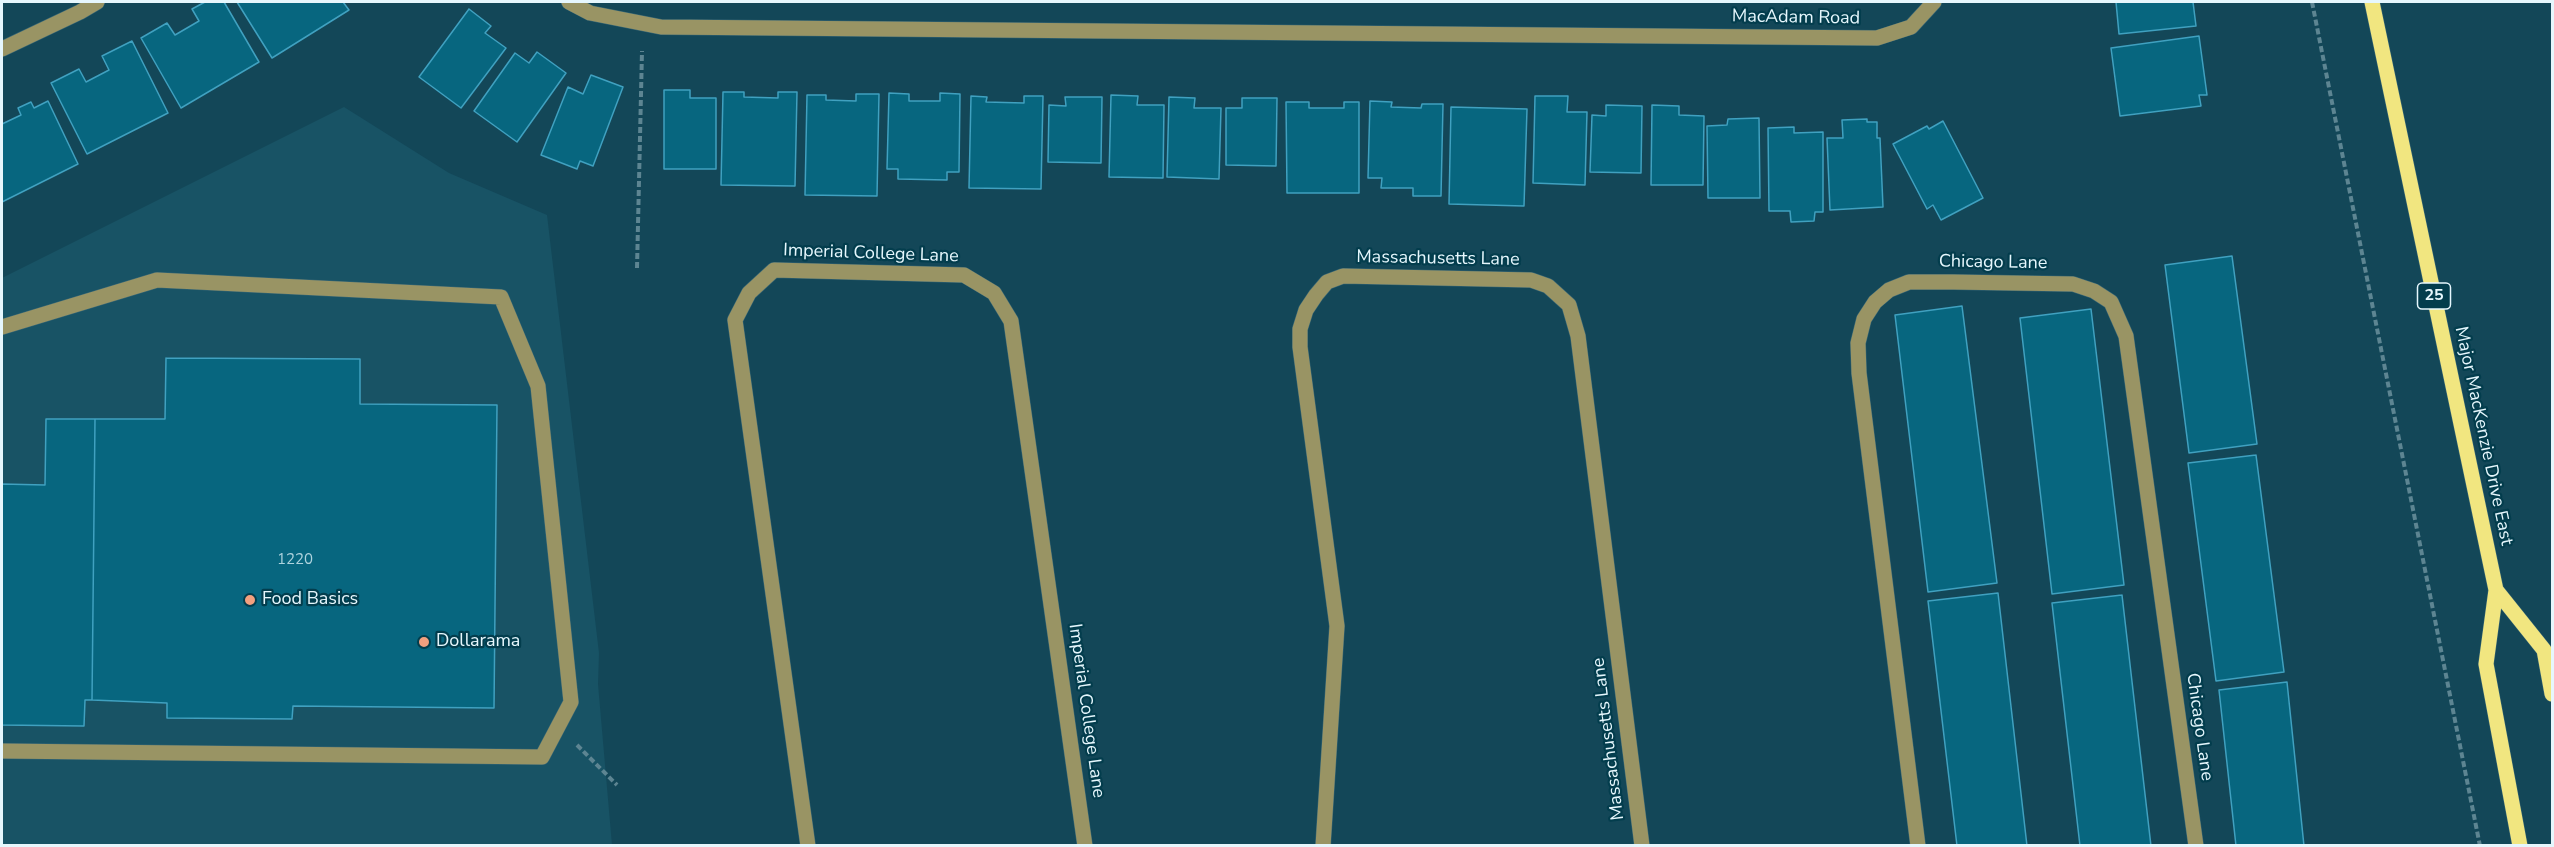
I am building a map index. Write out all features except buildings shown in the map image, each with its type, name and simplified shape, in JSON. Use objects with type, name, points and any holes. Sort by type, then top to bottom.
[{"type":"main road","name":"Major MacKenzie Drive East","points":[[2372,2],[2496,590],[2486,664],[2520,846]]},
{"type":"main road","name":"25","points":[[2496,590],[2544,650],[2553,694]]},
{"type":"street","points":[[2,49],[97,2]]},
{"type":"street","name":"MacAdam Road","points":[[569,2],[590,13],[662,27],[1877,38],[1911,27],[1934,2]]},
{"type":"street","name":"Imperial College Lane","points":[[808,846],[735,320],[749,292],[774,270],[964,274],[994,293],[1011,321],[1085,846]]},
{"type":"street","name":"Massachusetts Lane","points":[[1323,846],[1337,626],[1300,347],[1300,329],[1306,310],[1316,295],[1327,282],[1343,276],[1531,280],[1548,286],[1569,305],[1578,336],[1642,846]]},
{"type":"street","points":[[2,327],[157,280],[501,297],[538,386],[571,702],[542,757],[2,751]]},
{"type":"street","name":"Chicago Lane","points":[[1918,846],[1859,374],[1858,343],[1864,319],[1875,302],[1889,290],[1909,282],[2073,284],[2094,291],[2111,302],[2126,336],[2196,846]]},
{"type":"path","points":[[2312,2],[2480,846]]},
{"type":"path","points":[[637,268],[643,23]]},
{"type":"path","points":[[558,726],[616,785]]},
{"type":"shaded area","points":[[344,107],[449,173],[547,215],[599,653],[598,684],[612,845],[2,846],[2,278]]},
{"type":"place","name":"Food Basics","points":[[250,600]]},
{"type":"place","name":"Dollarama","points":[[424,642]]}]
